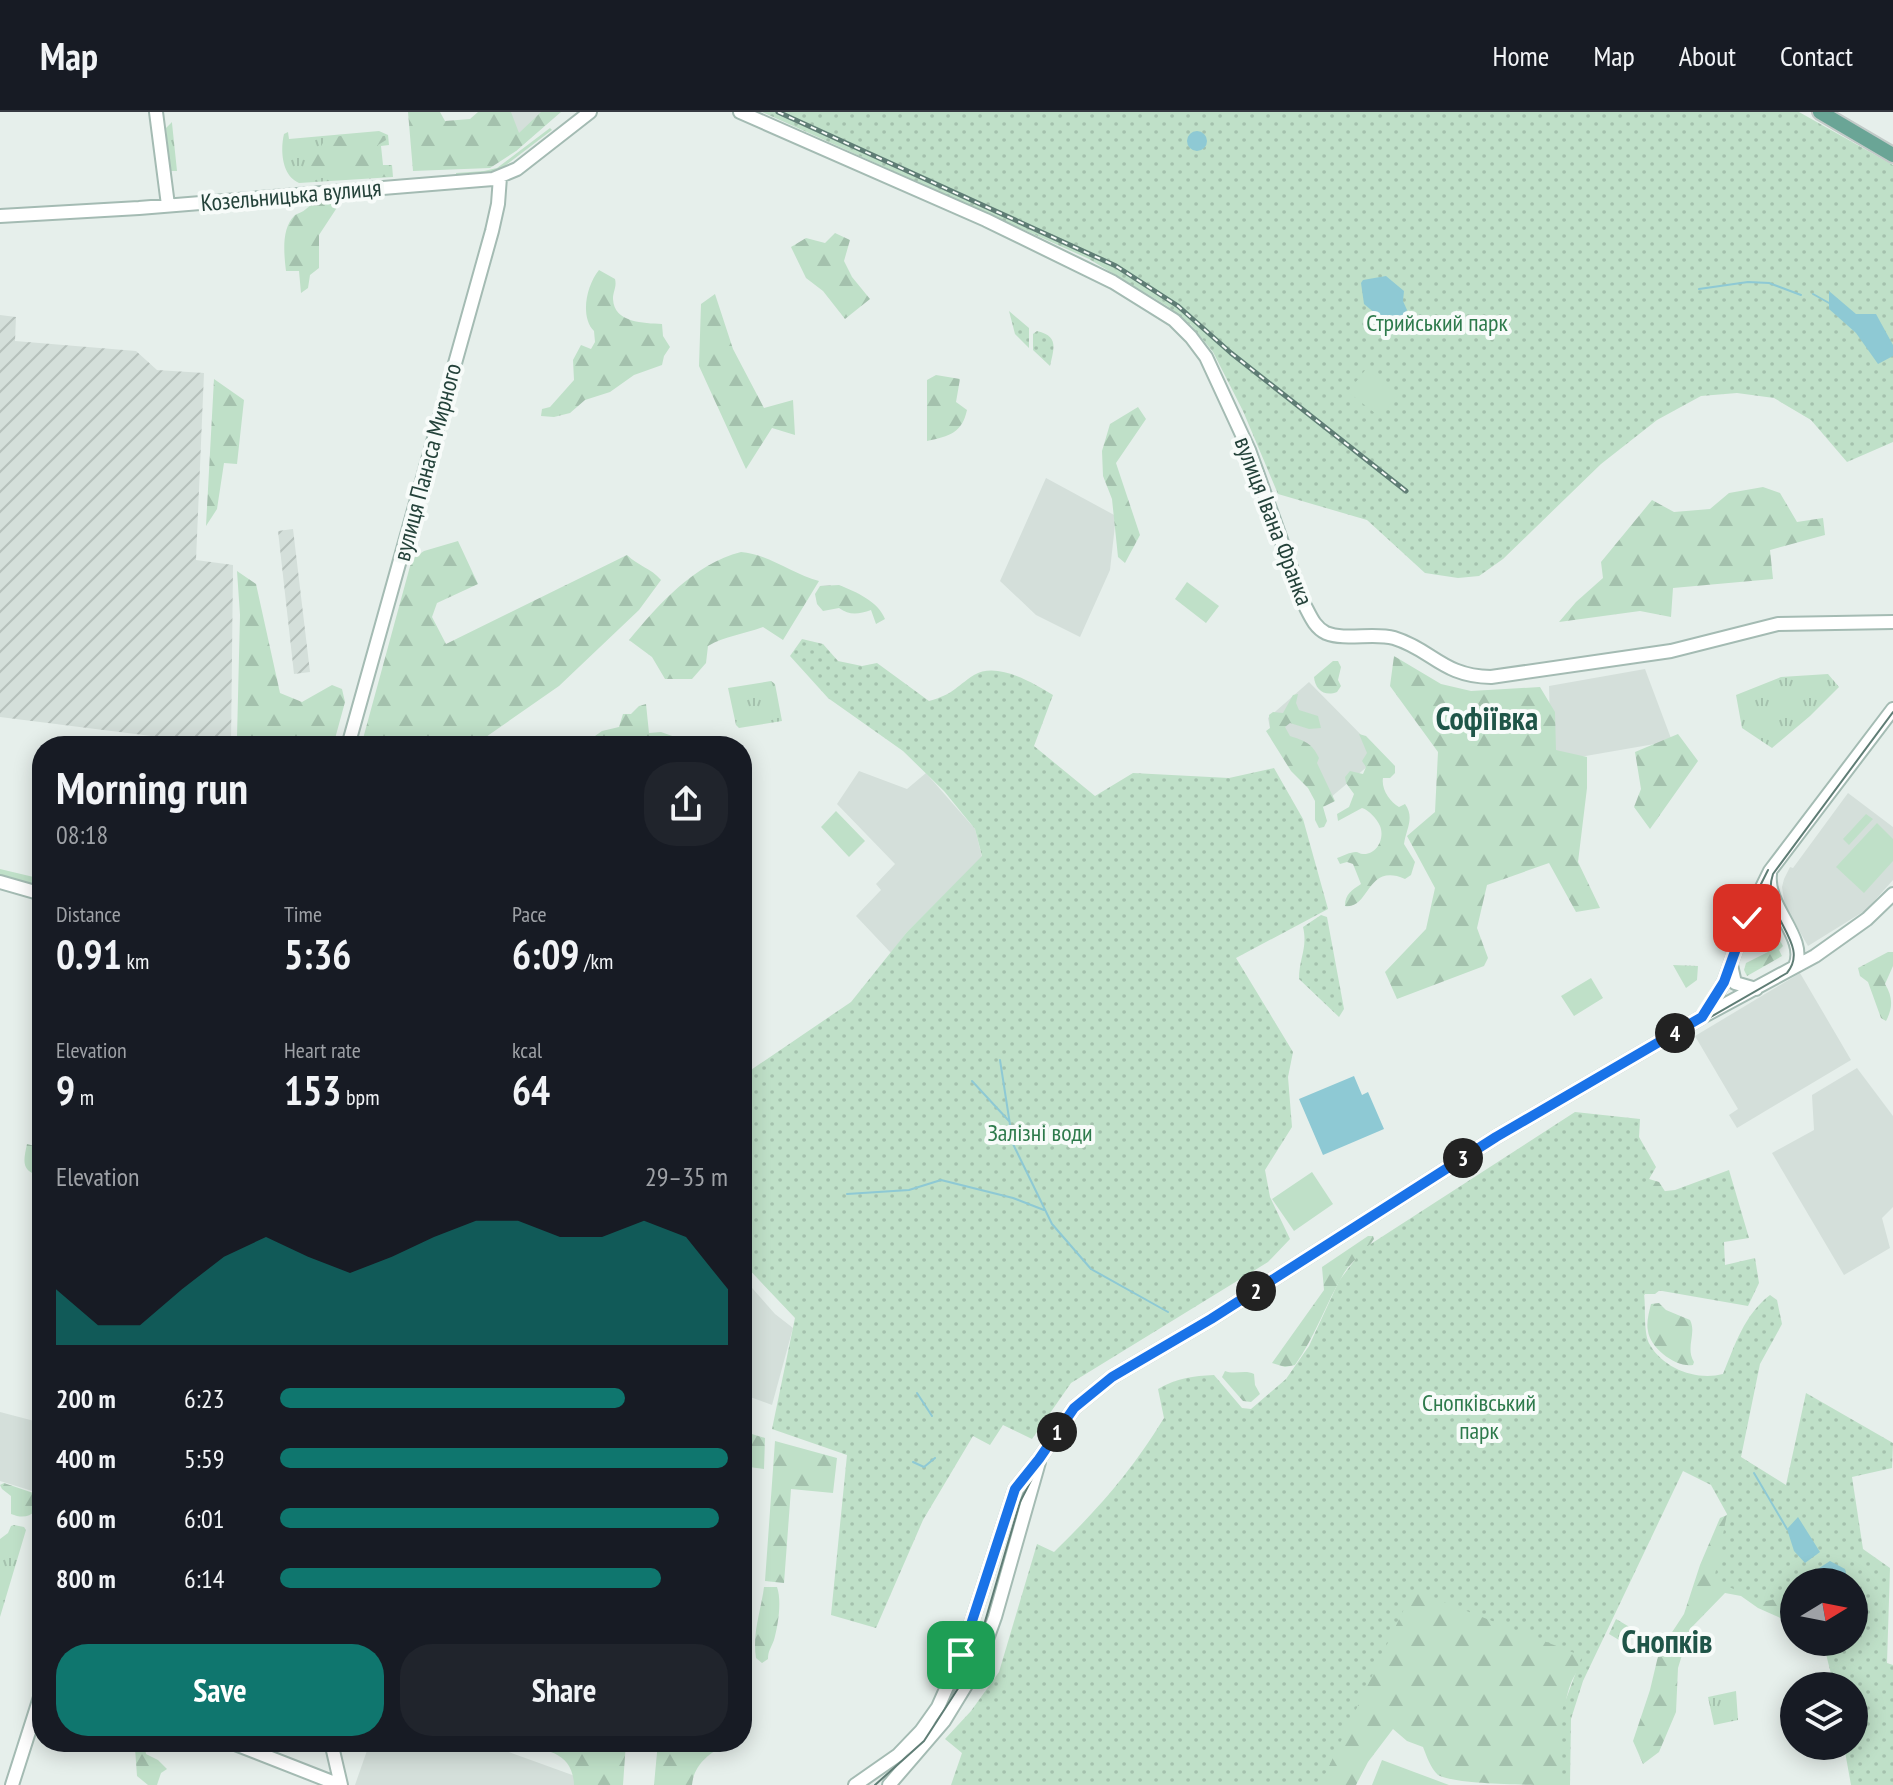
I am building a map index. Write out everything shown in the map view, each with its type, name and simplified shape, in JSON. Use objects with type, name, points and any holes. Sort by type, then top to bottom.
[{"type":"main road","points":[[156,112],[168,205]]},
{"type":"main road","name":"Козельницька вулиця","points":[[566,129],[576,112]]},
{"type":"main road","name":"Козельницька вулиця","points":[[0,216],[500,177],[526,162],[590,112]]},
{"type":"main road","name":"вулиця Івана Франка","points":[[740,112],[970,213],[1113,282],[1174,320],[1206,357],[1249,450],[1304,604],[1315,626],[1328,634],[1397,639],[1452,671],[1491,677],[1671,651],[1778,624],[1893,622]]},
{"type":"main road","points":[[1820,112],[1893,155]]},
{"type":"main road","name":"вулиця Панаса Мирного","points":[[351,736],[492,231],[500,177]]},
{"type":"main road","points":[[1702,1017],[1714,1001],[1748,916],[1770,871],[1893,709]]},
{"type":"main road","points":[[1770,871],[1772,897],[1796,941],[1798,960],[1795,966]]},
{"type":"main road","points":[[0,882],[32,891]]},
{"type":"main road","points":[[855,1785],[898,1755],[938,1707],[961,1655],[1015,1489],[1074,1408],[1112,1377],[1211,1319],[1496,1137],[1702,1017],[1815,956],[1867,919],[1893,894]]},
{"type":"main road","points":[[1748,916],[1770,914],[1782,918]]},
{"type":"main road","points":[[1731,961],[1735,983],[1756,989]]},
{"type":"main road","points":[[889,1785],[944,1721],[977,1667],[1039,1459]]},
{"type":"main road","points":[[12,1785],[32,1724]]},
{"type":"main road","points":[[256,1752],[340,1785]]},
{"type":"main road","points":[[333,1752],[340,1785]]},
{"type":"shaded area","points":[[499,112],[560,112],[516,151]]},
{"type":"shaded area","points":[[0,315],[16,317],[15,341],[136,351],[157,370],[204,373],[196,560],[233,565],[231,736],[151,736],[0,717]]},
{"type":"shaded area","points":[[1046,478],[1116,516],[1110,570],[1080,637],[1036,615],[1000,581]]},
{"type":"shaded area","points":[[293,529],[310,672],[294,674],[278,531]]},
{"type":"shaded area","points":[[1645,669],[1672,741],[1551,762],[1549,686]]},
{"type":"shaded area","points":[[1309,682],[1381,755],[1324,803],[1271,733],[1268,718]]},
{"type":"shaded area","points":[[859,771],[907,789],[926,773],[975,829],[982,857],[907,932],[891,953],[856,916],[881,890],[876,884],[895,864],[837,804]]},
{"type":"shaded area","points":[[1848,793],[1893,827],[1893,880],[1866,910],[1808,946],[1785,906],[1784,879]]},
{"type":"shaded area","points":[[1800,973],[1851,1060],[1737,1128],[1729,1115],[1738,1109],[1695,1036]]},
{"type":"shaded area","points":[[1857,1068],[1893,1116],[1893,1207],[1882,1218],[1890,1248],[1844,1275],[1772,1153],[1814,1130],[1812,1095]]},
{"type":"shaded area","points":[[752,1288],[775,1314],[793,1328],[772,1405],[752,1398]]},
{"type":"shaded area","points":[[0,1412],[32,1420],[32,1491],[0,1481]]},
{"type":"shaded area","points":[[367,1752],[509,1752],[575,1776],[575,1785],[355,1785]]},
{"type":"green space","points":[[408,112],[440,112],[445,121],[470,119],[478,112],[511,112],[519,133],[541,112],[561,112],[516,151],[490,168],[413,171]]},
{"type":"green space","name":"Стрийський парк","points":[[762,112],[1799,112],[1893,165],[1893,442],[1847,462],[1811,420],[1774,398],[1737,393],[1701,396],[1657,420],[1601,464],[1503,559],[1479,576],[1458,578],[1425,573],[1367,520],[1278,494],[1243,411],[1213,352],[1191,325],[1167,306],[1089,259]]},
{"type":"green space","points":[[172,122],[177,171],[170,171],[166,128]]},
{"type":"green space","points":[[550,128],[552,130],[498,171],[456,176],[456,173],[497,168]]},
{"type":"green space","points":[[379,131],[388,135],[389,145],[381,146],[383,165],[392,165],[393,177],[299,183],[286,169],[282,148],[284,134],[288,132],[289,139]]},
{"type":"green space","points":[[355,134],[385,136],[386,140],[378,145],[381,167],[389,168],[387,177],[339,173],[330,179],[317,177],[305,158],[315,156],[326,138]]},
{"type":"green space","points":[[325,193],[339,196],[340,203],[319,235],[319,268],[310,275],[308,288],[301,293],[299,271],[286,271],[285,234],[295,215]]},
{"type":"green space","points":[[835,233],[850,240],[844,261],[852,277],[870,299],[845,319],[823,291],[806,278],[791,247],[806,238],[825,243]]},
{"type":"green space","points":[[599,270],[615,279],[613,299],[619,313],[631,320],[662,324],[663,336],[670,347],[662,365],[634,375],[610,392],[585,400],[570,413],[541,416],[542,409],[550,407],[574,380],[573,360],[581,345],[591,349],[595,342],[594,331],[587,318],[586,301]]},
{"type":"green space","points":[[715,294],[733,349],[764,408],[793,400],[795,435],[772,428],[746,469],[699,366],[701,304]]},
{"type":"green space","points":[[1009,311],[1029,328],[1029,348],[1015,334]]},
{"type":"green space","points":[[1037,331],[1052,340],[1050,366],[1033,350],[1033,334]]},
{"type":"green space","points":[[1366,369],[1398,395],[1380,417],[1348,392]]},
{"type":"green space","points":[[936,375],[960,379],[956,402],[967,410],[958,429],[927,441],[927,380]]},
{"type":"green space","points":[[214,379],[244,400],[237,464],[224,463],[217,509],[206,526]]},
{"type":"green space","points":[[1138,407],[1146,419],[1116,463],[1140,535],[1125,563],[1118,557],[1112,499],[1103,476],[1102,451],[1110,424]]},
{"type":"green space","points":[[1763,487],[1780,493],[1797,522],[1823,518],[1825,535],[1770,550],[1773,579],[1673,588],[1671,617],[1640,611],[1559,622],[1603,578],[1601,562],[1652,500],[1674,512],[1710,509],[1729,493]]},
{"type":"green space","points":[[458,541],[478,584],[437,603],[432,617],[446,644],[627,555],[661,580],[639,610],[559,686],[487,736],[364,736],[412,559],[424,551]]},
{"type":"green space","points":[[741,552],[761,556],[819,581],[783,640],[763,627],[728,637],[708,646],[706,663],[692,679],[665,679],[652,657],[629,640],[665,600],[693,576]]},
{"type":"green space","points":[[237,571],[256,584],[280,693],[302,702],[332,685],[342,689],[345,702],[336,736],[237,736],[240,615]]},
{"type":"green space","points":[[1187,582],[1219,606],[1206,623],[1175,599]]},
{"type":"green space","points":[[839,585],[872,602],[885,619],[876,624],[871,610],[855,614],[839,608],[823,611],[817,604],[815,594],[820,586]]},
{"type":"green space","name":"Залізні води","points":[[802,639],[823,644],[838,661],[862,666],[877,663],[929,701],[949,693],[983,671],[1015,675],[1053,695],[1034,746],[1095,796],[1133,773],[1229,778],[1274,768],[1303,819],[1328,909],[1236,958],[1293,1052],[1288,1077],[1292,1127],[1265,1170],[1270,1197],[1290,1239],[1268,1262],[1071,1383],[1032,1439],[1003,1425],[990,1445],[973,1436],[923,1520],[876,1628],[831,1615],[847,1455],[772,1429],[795,1318],[752,1273],[752,1069],[851,1002],[907,932],[982,856],[975,829],[944,791],[903,751],[828,698],[790,656]]},
{"type":"green space","points":[[1394,656],[1441,684],[1471,691],[1540,687],[1555,712],[1556,750],[1587,757],[1587,788],[1578,862],[1600,908],[1576,912],[1549,863],[1487,885],[1477,928],[1488,958],[1484,966],[1397,999],[1385,972],[1426,929],[1435,888],[1407,836],[1435,812],[1438,752],[1390,686]]},
{"type":"green space","points":[[1333,661],[1338,661],[1341,667],[1338,680],[1341,686],[1337,692],[1325,693],[1316,686],[1314,677]]},
{"type":"green space","points":[[1828,674],[1839,687],[1772,748],[1742,728],[1736,695],[1781,677]]},
{"type":"green space","points":[[771,681],[775,684],[782,721],[739,728],[728,688]]},
{"type":"green space","points":[[1298,694],[1296,703],[1299,710],[1318,716],[1321,728],[1309,729],[1290,723],[1285,727],[1290,736],[1308,743],[1314,749],[1319,758],[1317,763],[1335,801],[1323,807],[1327,821],[1324,827],[1319,828],[1315,820],[1315,801],[1308,788],[1291,771],[1266,731],[1270,728],[1269,715],[1273,712],[1283,713],[1293,695]]},
{"type":"green space","points":[[646,704],[649,733],[661,732],[672,736],[595,736],[619,727],[623,714],[631,714]]},
{"type":"green space","points":[[1359,734],[1366,736],[1395,766],[1395,773],[1390,778],[1383,778],[1383,786],[1392,802],[1399,807],[1405,804],[1408,809],[1410,819],[1404,844],[1415,862],[1411,875],[1405,879],[1392,875],[1383,877],[1375,881],[1359,901],[1345,906],[1348,895],[1361,884],[1353,864],[1340,864],[1337,858],[1354,852],[1372,852],[1379,845],[1381,836],[1377,821],[1362,808],[1338,821],[1337,814],[1349,807],[1354,794],[1345,777],[1350,771],[1363,774],[1366,767],[1362,761],[1367,753]]},
{"type":"green space","points":[[1678,734],[1698,761],[1650,829],[1634,807],[1641,789],[1635,752]]},
{"type":"green space","points":[[836,811],[865,841],[849,857],[821,827]]},
{"type":"green space","points":[[1866,814],[1873,819],[1849,845],[1843,839]]},
{"type":"green space","points":[[1877,823],[1893,839],[1893,861],[1864,893],[1836,867]]},
{"type":"green space","points":[[0,869],[32,877],[32,886],[0,877]]},
{"type":"green space","points":[[1321,915],[1327,917],[1344,1009],[1339,1017],[1299,979],[1303,927]]},
{"type":"green space","points":[[1775,932],[1783,946],[1779,950],[1782,956],[1747,976],[1744,970],[1746,963],[1768,952],[1768,937]]},
{"type":"green space","points":[[1893,952],[1893,966],[1885,984],[1891,1002],[1886,1021],[1881,1018],[1868,982],[1860,976],[1858,968]]},
{"type":"green space","points":[[1673,965],[1698,966],[1697,980],[1686,988]]},
{"type":"green space","points":[[1591,978],[1603,998],[1574,1016],[1561,996]]},
{"type":"green space","name":"Снопківський парк","points":[[1575,1112],[1640,1119],[1639,1137],[1656,1167],[1649,1179],[1648,1193],[1675,1190],[1729,1170],[1749,1238],[1724,1242],[1725,1265],[1755,1258],[1759,1283],[1748,1306],[1645,1288],[1648,1340],[1656,1353],[1672,1367],[1703,1376],[1723,1374],[1741,1331],[1753,1312],[1770,1295],[1777,1300],[1782,1324],[1760,1364],[1741,1457],[1786,1485],[1806,1393],[1893,1443],[1892,1468],[1852,1477],[1863,1549],[1890,1568],[1887,1663],[1893,1665],[1893,1785],[1851,1785],[1847,1760],[1868,1760],[1868,1672],[1830,1672],[1826,1656],[1868,1656],[1868,1568],[1780,1568],[1780,1598],[1762,1602],[1714,1580],[1727,1514],[1711,1485],[1683,1471],[1583,1681],[1571,1719],[1570,1785],[1561,1785],[1562,1710],[1582,1656],[1413,1590],[1320,1785],[951,1785],[962,1753],[945,1739],[971,1711],[999,1672],[1037,1544],[1054,1552],[1126,1473],[1164,1418],[1158,1389],[1185,1378],[1214,1375],[1242,1408],[1251,1409],[1286,1379],[1309,1346],[1339,1281],[1363,1249]]},
{"type":"green space","points":[[1632,1137],[1653,1167],[1649,1179],[1659,1182],[1666,1193],[1660,1290],[1655,1294],[1645,1294],[1641,1300],[1640,1337],[1664,1367],[1709,1380],[1571,1682],[1565,1710],[1564,1785],[1497,1784],[1447,1778],[1435,1772],[1423,1747],[1407,1741],[1393,1729],[1368,1762],[1356,1785],[1265,1785]]},
{"type":"green space","points":[[27,1144],[32,1145],[32,1173],[25,1165]]},
{"type":"green space","points":[[1312,1172],[1333,1204],[1294,1231],[1272,1199]]},
{"type":"green space","points":[[1368,1236],[1374,1239],[1344,1273],[1295,1365],[1285,1367],[1272,1363],[1324,1290],[1322,1267]]},
{"type":"green space","points":[[1659,1303],[1666,1310],[1690,1320],[1693,1365],[1672,1360],[1653,1344],[1647,1325],[1651,1304]]},
{"type":"green space","points":[[1225,1371],[1254,1374],[1260,1394],[1251,1402],[1243,1401],[1222,1377]]},
{"type":"green space","points":[[752,1434],[765,1438],[764,1469],[752,1467]]},
{"type":"green space","points":[[775,1441],[837,1458],[833,1493],[791,1489],[784,1583],[765,1581]]},
{"type":"green space","points":[[4,1483],[32,1493],[32,1513],[22,1517],[11,1514],[11,1496],[0,1485]]},
{"type":"green space","points":[[1739,1510],[1780,1573],[1780,1618],[1741,1596],[1725,1593],[1690,1629],[1678,1668],[1676,1712],[1659,1752],[1643,1764],[1633,1741],[1659,1652],[1684,1614],[1720,1518]]},
{"type":"green space","points":[[14,1525],[26,1530],[0,1617],[0,1539]]},
{"type":"green space","points":[[764,1587],[777,1587],[779,1606],[774,1640],[768,1659],[762,1663],[756,1658],[755,1640]]},
{"type":"green space","points":[[1616,1619],[1633,1629],[1624,1643],[1609,1634]]},
{"type":"green space","points":[[1736,1691],[1738,1720],[1714,1725],[1708,1697]]},
{"type":"green space","points":[[135,1752],[146,1752],[167,1769],[161,1773],[157,1785],[148,1785],[137,1776]]},
{"type":"green space","points":[[551,1752],[625,1752],[623,1785],[574,1785],[569,1765]]},
{"type":"green space","points":[[657,1752],[713,1752],[696,1770],[692,1785],[654,1785]]},
{"type":"green space","points":[[1382,1760],[1449,1785],[1372,1785]]},
{"type":"water","points":[[1193,131],[1201,131],[1207,141],[1201,151],[1193,151],[1187,145],[1187,137]]},
{"type":"water","points":[[1386,276],[1404,291],[1403,301],[1407,310],[1404,316],[1382,319],[1364,304],[1363,280]]},
{"type":"water","points":[[1829,291],[1856,314],[1876,314],[1893,345],[1893,356],[1878,364],[1856,333],[1829,309]]},
{"type":"water","points":[[1354,1076],[1362,1095],[1368,1092],[1384,1129],[1323,1155],[1299,1099]]},
{"type":"water","points":[[1798,1517],[1820,1552],[1805,1563],[1794,1551],[1787,1529]]},
{"type":"water","points":[[1830,1561],[1843,1568],[1819,1568]]},
{"type":"waterway","points":[[1699,289],[1748,282],[1769,283],[1801,295]]},
{"type":"waterway","points":[[1813,294],[1829,303]]},
{"type":"waterway","points":[[1000,1060],[1013,1144],[1052,1224],[1091,1269],[1168,1312]]},
{"type":"waterway","points":[[972,1081],[1009,1121]]},
{"type":"waterway","points":[[847,1194],[909,1190],[941,1180],[1013,1198],[1044,1210]]},
{"type":"waterway","points":[[917,1393],[932,1416]]},
{"type":"waterway","points":[[913,1462],[924,1467],[935,1458]]},
{"type":"waterway","points":[[1754,1473],[1787,1529]]},
{"type":"tram line","points":[[875,1785],[924,1741],[959,1687],[979,1642],[1020,1502],[1041,1461],[1076,1409],[1113,1379],[1213,1321],[1497,1140],[1787,973],[1793,962],[1793,951],[1773,903],[1773,874],[1893,712]]},
{"type":"tram line","points":[[1694,1019],[1715,994],[1746,914],[1768,870]]},
{"type":"railway","points":[[778,112],[1116,266],[1178,306],[1231,353],[1406,491]]},
{"type":"district","name":"Софіївка","points":[[1487,718]]},
{"type":"district","name":"Снопків","points":[[1667,1641]]},
{"type":"route","points":[[961,1655],[1015,1489],[1074,1408],[1112,1377],[1211,1319],[1496,1137],[1702,1017],[1724,982],[1747,918]]}]
